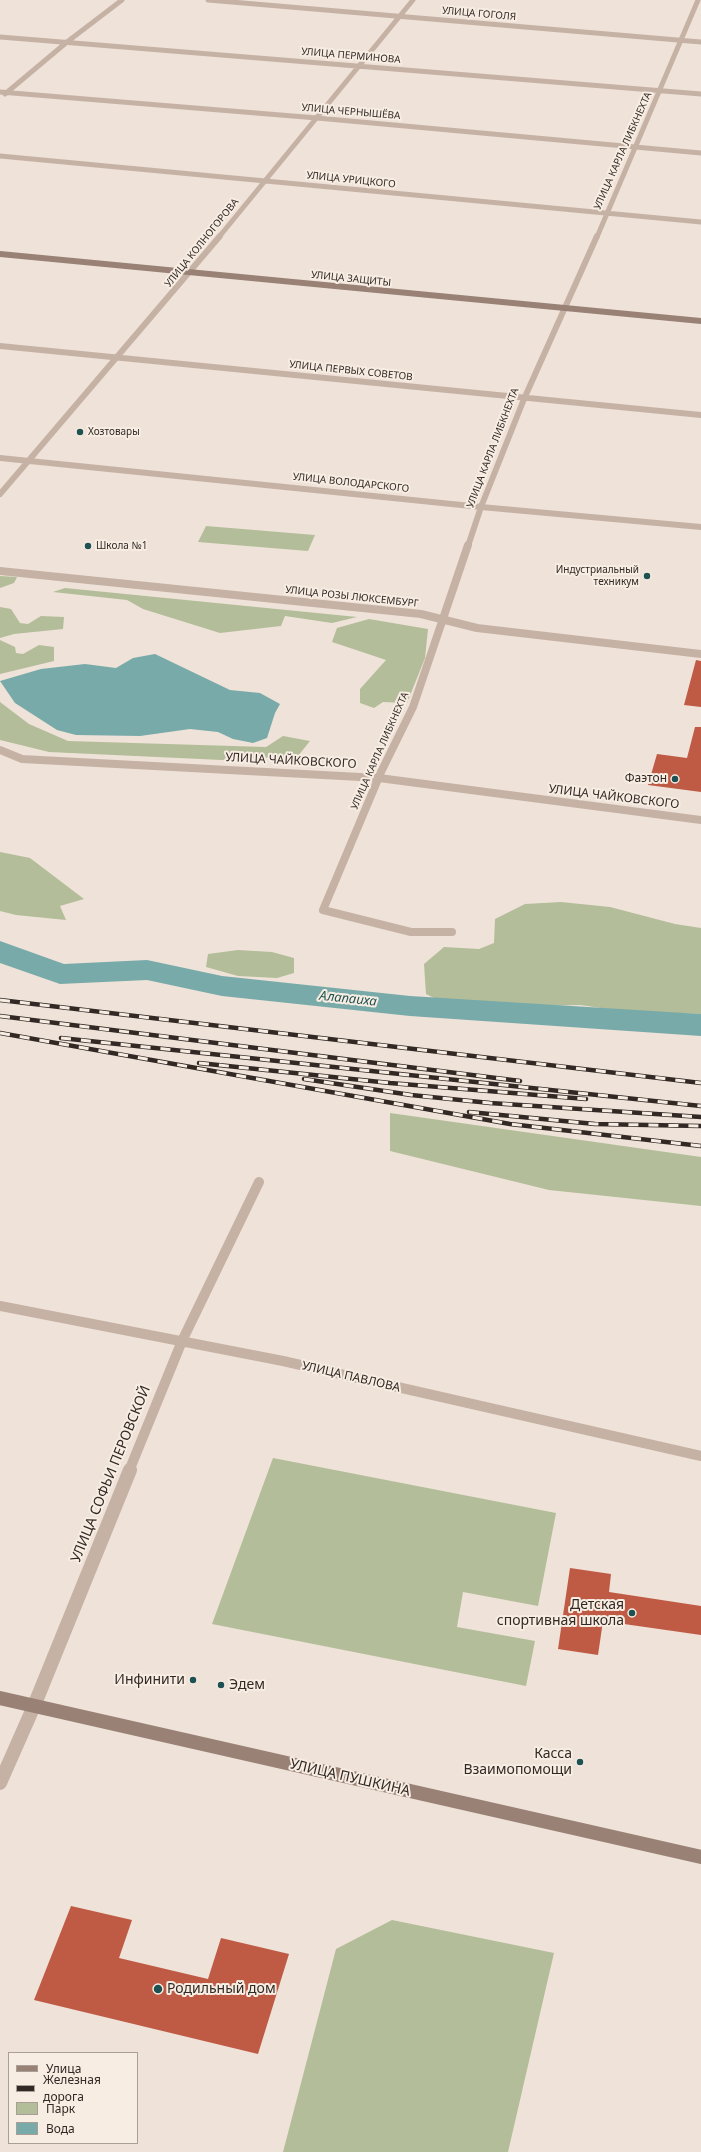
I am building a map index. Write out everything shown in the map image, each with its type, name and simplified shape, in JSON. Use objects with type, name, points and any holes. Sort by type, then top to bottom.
[{"type":"street","points":[[0,98],[66,42],[122,0]]},
{"type":"street","name":"УЛИЦА ГОГОЛЯ","points":[[208,0],[701,42]]},
{"type":"street","name":"УЛИЦА КОЛНОГОРОВА","points":[[0,494],[27,460],[192,272],[264,180],[317,118],[413,0]]},
{"type":"street","name":"УЛИЦА КАРЛА ЛИБКНЕХТА","points":[[452,932],[411,932],[323,910],[379,778],[413,707],[481,507],[524,399],[563,309],[607,214],[634,147],[661,90],[680,40],[698,0]]},
{"type":"street","name":"УЛИЦА ПЕРМИНОВА","points":[[0,37],[701,94]]},
{"type":"street","name":"УЛИЦА ЧЕРНЫШЁВА","points":[[0,92],[317,118],[701,153]]},
{"type":"street","name":"УЛИЦА УРИЦКОГО","points":[[0,156],[701,222]]},
{"type":"street","name":"УЛИЦА ЗАЩИТЫ","points":[[0,254],[701,321]]},
{"type":"street","name":"УЛИЦА ПЕРВЫХ СОВЕТОВ","points":[[0,346],[524,399],[701,415]]},
{"type":"street","name":"УЛИЦА ВОЛОДАРСКОГО","points":[[0,458],[481,507],[701,527]]},
{"type":"street","name":"УЛИЦА РОЗЫ ЛЮКСЕМБУРГ","points":[[0,571],[421,614],[477,628],[701,654]]},
{"type":"street","name":"УЛИЦА ЧАЙКОВСКОГО","points":[[0,750],[22,759],[379,778],[701,820]]},
{"type":"street","name":"УЛИЦА СОФЬИ ПЕРОВСКОЙ","points":[[0,1783],[34,1706],[182,1340],[259,1182]]},
{"type":"street","name":"УЛИЦА ПАВЛОВА","points":[[0,1306],[182,1340],[283,1361],[701,1456]]},
{"type":"street","name":"УЛИЦА ПУШКИНА","points":[[0,1698],[701,1857]]},
{"type":"green space","points":[[206,526],[315,535],[308,551],[198,542]]},
{"type":"green space","points":[[0,576],[17,577],[14,583],[0,588]]},
{"type":"green space","points":[[65,588],[357,617],[332,623],[285,616],[281,626],[220,633],[143,609],[127,600],[53,592]]},
{"type":"green space","points":[[0,607],[11,609],[20,623],[28,624],[41,616],[64,617],[63,629],[14,634],[0,638]]},
{"type":"green space","points":[[369,619],[428,629],[425,658],[407,703],[383,702],[374,708],[360,703],[360,689],[386,660],[332,642],[337,628]]},
{"type":"green space","points":[[0,640],[15,647],[16,653],[23,654],[39,645],[54,647],[54,661],[0,674]]},
{"type":"green space","points":[[0,702],[29,724],[68,741],[266,747],[283,736],[310,741],[298,756],[222,760],[49,752],[0,740]]},
{"type":"green space","points":[[0,852],[30,858],[84,899],[60,906],[66,920],[16,915],[0,911]]},
{"type":"green space","points":[[561,902],[610,907],[675,924],[701,928],[701,1014],[622,1011],[580,1005],[535,1006],[444,1003],[426,994],[424,964],[444,947],[479,949],[494,943],[495,919],[525,904]]},
{"type":"green space","points":[[238,950],[272,952],[294,958],[294,973],[277,978],[238,976],[206,967],[208,954]]},
{"type":"green space","points":[[390,1113],[701,1157],[701,1206],[549,1190],[390,1151]]},
{"type":"green space","points":[[273,1458],[556,1513],[538,1606],[463,1592],[457,1627],[535,1641],[526,1686],[212,1624]]},
{"type":"green space","points":[[392,1920],[554,1953],[508,2152],[283,2152],[336,1949]]},
{"type":"water","points":[[155,654],[230,690],[260,693],[280,704],[275,713],[267,738],[253,743],[233,739],[218,732],[190,729],[140,736],[76,735],[57,730],[15,703],[0,681],[41,669],[85,664],[116,668],[133,658]]},
{"type":"building","points":[[696,660],[701,661],[701,707],[684,705]]},
{"type":"building","name":"Фаэтон","points":[[695,727],[701,727],[701,792],[648,785],[657,754],[687,758]]},
{"type":"building","name":"Детская спортивная школа","points":[[570,1568],[611,1574],[609,1592],[701,1606],[701,1635],[603,1621],[598,1655],[558,1649]]},
{"type":"building","name":"Родильный дом","points":[[71,1906],[132,1920],[119,1958],[208,1979],[221,1938],[289,1954],[258,2054],[34,2000]]},
{"type":"waterway","name":"Алапаиха","points":[[0,951],[60,974],[147,970],[222,986],[410,1006],[701,1025]]},
{"type":"railway","points":[[0,1000],[701,1083]]},
{"type":"railway","points":[[0,1016],[520,1081]]},
{"type":"railway","points":[[0,1033],[510,1124],[701,1146]]},
{"type":"railway","points":[[61,1038],[701,1106]]},
{"type":"railway","points":[[199,1063],[390,1083],[586,1099]]},
{"type":"railway","points":[[304,1079],[411,1095],[490,1103],[701,1117]]},
{"type":"railway","points":[[469,1112],[595,1124],[701,1126]]},
{"type":"place","name":"Хозтовары","points":[[80,432]]},
{"type":"place","name":"Школа №1","points":[[88,546]]},
{"type":"place","name":"Индустриальный техникум","points":[[647,576]]},
{"type":"place","name":"Фаэтон","points":[[675,779]]},
{"type":"place","name":"Детская спортивная школа","points":[[632,1613]]},
{"type":"place","name":"Инфинити","points":[[193,1680]]},
{"type":"place","name":"Эдем","points":[[221,1685]]},
{"type":"place","name":"Касса Взаимопомощи","points":[[580,1762]]},
{"type":"place","name":"Родильный дом","points":[[158,1989]]}]
